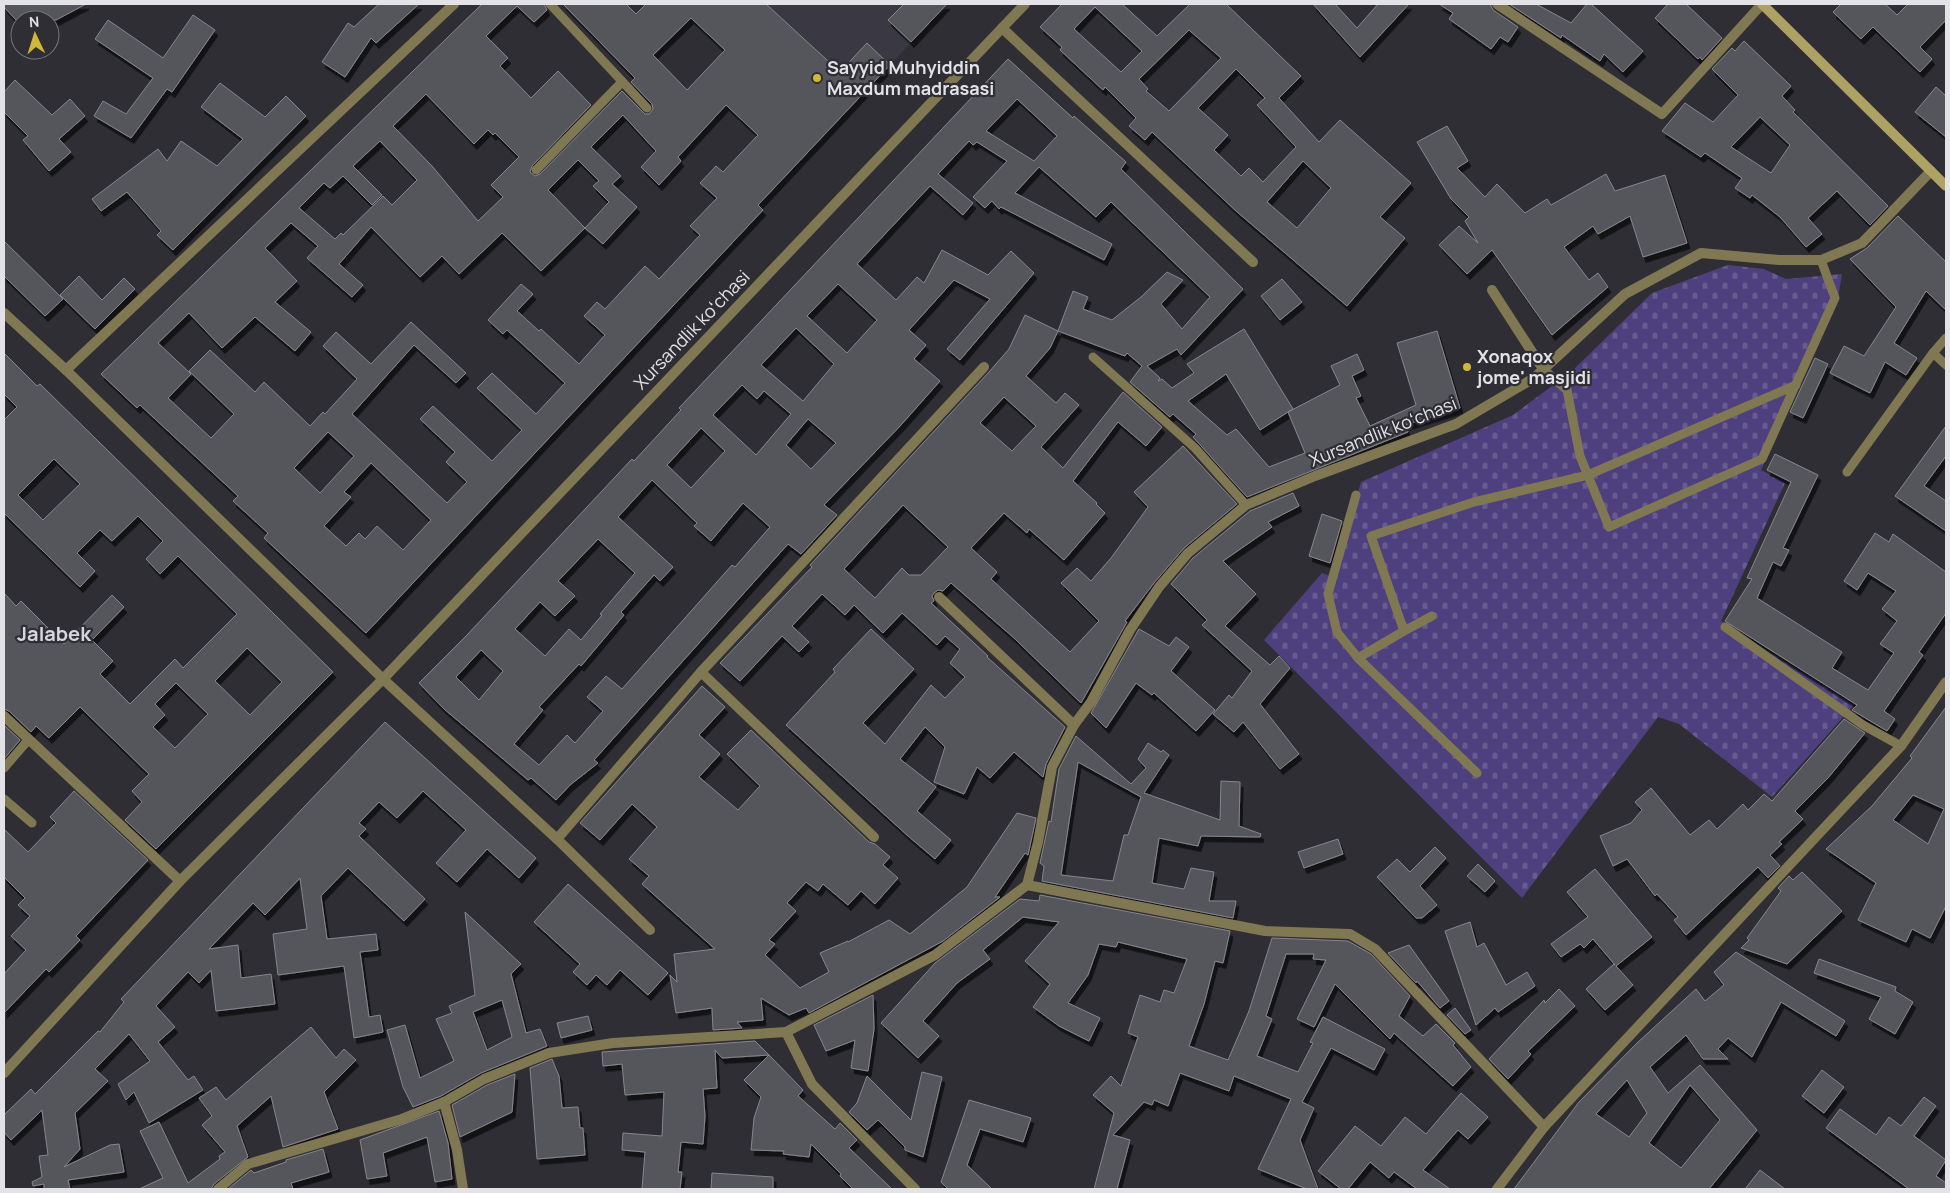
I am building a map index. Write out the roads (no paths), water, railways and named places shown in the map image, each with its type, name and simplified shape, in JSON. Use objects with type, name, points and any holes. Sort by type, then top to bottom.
[{"type":"main road","points":[[1762,4],[1946,186]]},
{"type":"street","points":[[66,370],[454,4]]},
{"type":"street","name":"Xursandlik koʻchasi","points":[[4,1073],[180,881],[383,679],[1025,4]]},
{"type":"street","points":[[1497,4],[1662,114],[1762,4]]},
{"type":"street","points":[[1002,28],[1253,262]]},
{"type":"street","name":"Xursandlik koʻchasi","points":[[1027,885],[1038,842],[1052,767],[1074,725],[1091,702],[1130,630],[1158,587],[1188,553],[1246,505],[1315,476],[1456,424],[1534,378],[1624,294],[1701,253],[1779,260],[1821,260],[1862,243],[1931,171]]},
{"type":"street","points":[[1492,290],[1543,369]]},
{"type":"street","points":[[4,313],[66,370],[383,679],[557,839],[650,930]]},
{"type":"street","points":[[557,839],[701,672],[984,367]]},
{"type":"street","points":[[939,597],[1074,725]]},
{"type":"street","points":[[701,672],[874,837]]},
{"type":"street","points":[[1496,1189],[1544,1127],[1901,746],[1946,682]]},
{"type":"street","points":[[4,716],[180,881]]},
{"type":"street","points":[[218,1189],[248,1164],[402,1119],[444,1102],[484,1079],[549,1053],[613,1043],[786,1032],[935,955],[1027,885],[1265,931],[1350,934],[1375,949],[1544,1127]]},
{"type":"street","points":[[786,1032],[812,1084],[915,1189]]},
{"type":"street","points":[[444,1102],[457,1150],[463,1189]]},
{"type":"lane","points":[[550,4],[647,108]]},
{"type":"lane","points":[[536,170],[622,82]]},
{"type":"lane","points":[[1543,369],[1568,390],[1580,456],[1609,527],[1762,459],[1835,298],[1821,260]]},
{"type":"lane","points":[[1847,472],[1933,353],[1946,338]]},
{"type":"lane","points":[[1933,353],[1946,365]]},
{"type":"lane","points":[[1093,358],[1195,448],[1246,505]]},
{"type":"lane","points":[[1404,630],[1371,536],[1474,502],[1588,475],[1796,385]]},
{"type":"lane","points":[[1356,495],[1328,594],[1337,632],[1358,658],[1477,773]]},
{"type":"lane","points":[[1358,658],[1404,630],[1432,616]]},
{"type":"lane","points":[[1724,627],[1863,725],[1901,746]]},
{"type":"lane","points":[[4,768],[29,739]]},
{"type":"lane","points":[[4,799],[32,824]]},
{"type":"place","name":"Sayyid Muhyiddin Maxdum madrasasi","points":[[817,78]]},
{"type":"place","name":"Xonaqox jome' masjidi","points":[[1467,367]]},
{"type":"district","name":"Jalabek","points":[[54,634]]}]
